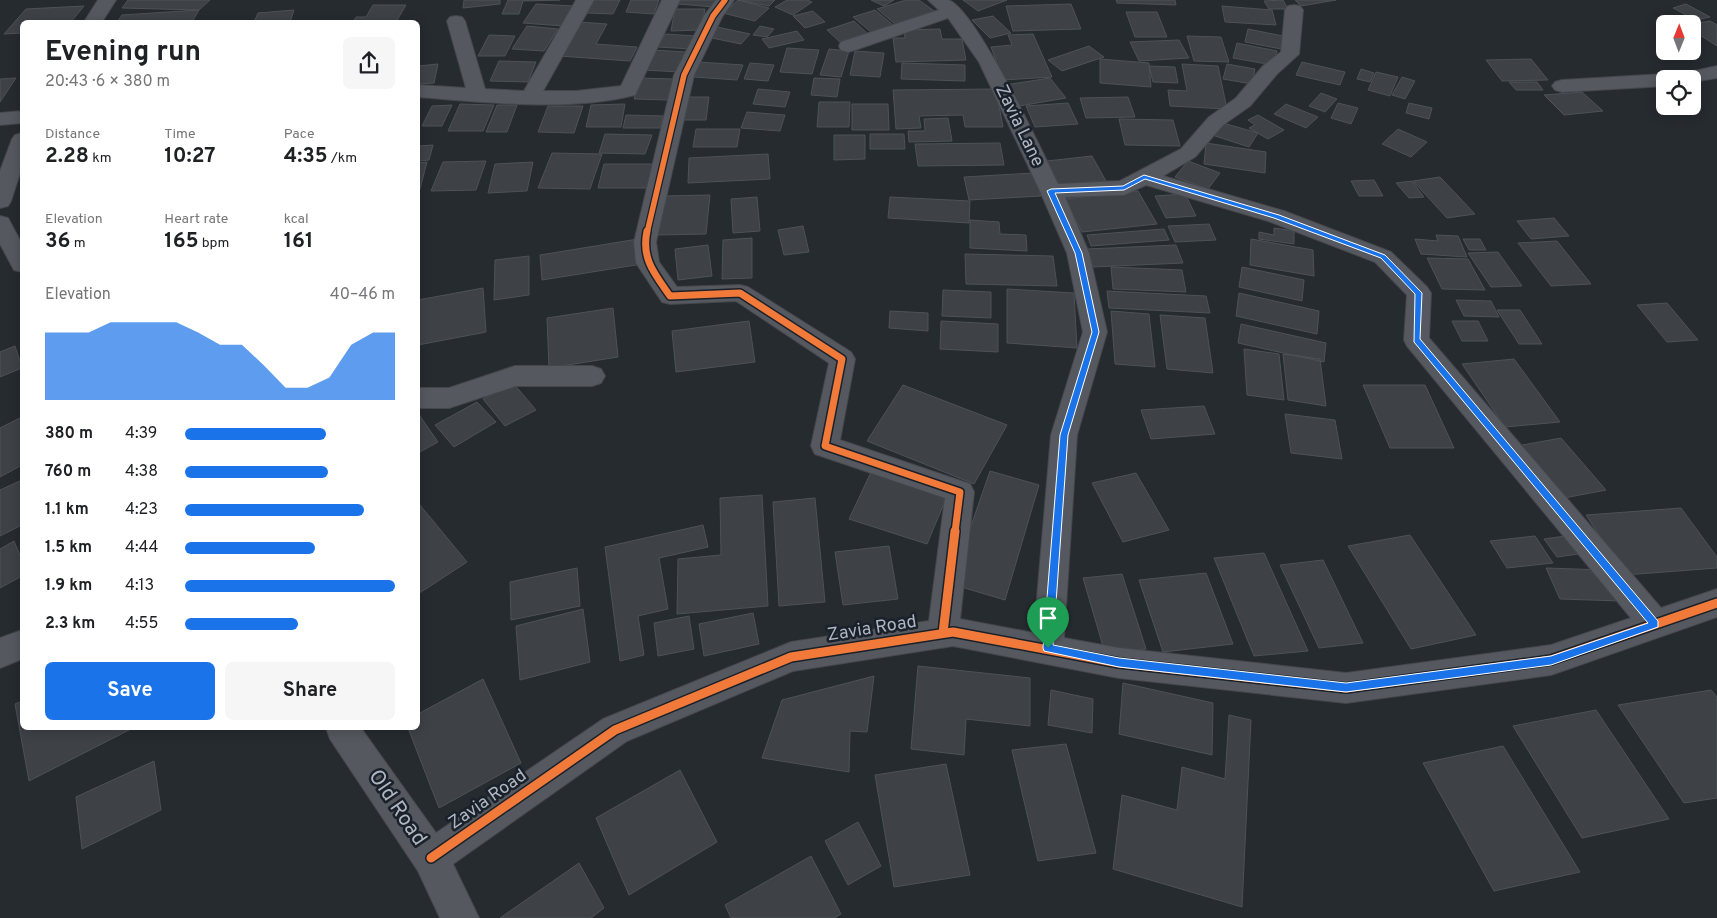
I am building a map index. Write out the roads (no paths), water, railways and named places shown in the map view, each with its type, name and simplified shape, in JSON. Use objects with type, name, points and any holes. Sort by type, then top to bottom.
[{"type":"street","points":[[94,20],[107,0]]},
{"type":"street","points":[[531,96],[585,0]]},
{"type":"street","points":[[420,92],[531,96],[610,94],[628,91],[671,0]]},
{"type":"street","points":[[725,0],[713,16],[684,75],[645,242],[648,263],[670,296],[740,293],[842,358],[825,446],[960,492],[943,633]]},
{"type":"street","points":[[848,46],[944,6]]},
{"type":"street","name":"Zavia Lane","points":[[944,6],[988,62],[1051,191],[1078,253],[1096,332],[1064,435],[1048,648]]},
{"type":"street","points":[[1051,191],[1124,188],[1188,153],[1216,121],[1242,102],[1270,70],[1290,54],[1294,10]]},
{"type":"street","points":[[456,21],[477,93]]},
{"type":"street","points":[[1701,75],[1717,72]]},
{"type":"street","points":[[1562,86],[1656,81]]},
{"type":"street","points":[[0,119],[20,117]]},
{"type":"street","points":[[0,201],[20,146]]},
{"type":"street","points":[[1144,177],[1276,216],[1383,257],[1419,293],[1416,340],[1655,624]]},
{"type":"street","points":[[0,224],[20,260]]},
{"type":"street","points":[[420,398],[449,398],[515,376],[592,376]]},
{"type":"street","name":"Zavia Road","points":[[431,858],[615,730],[791,657],[953,632],[1048,648],[1119,663],[1346,688],[1551,660],[1717,602]]},
{"type":"street","points":[[0,653],[20,645]]},
{"type":"street","name":"Old Road","points":[[343,730],[431,858],[460,918]]}]
